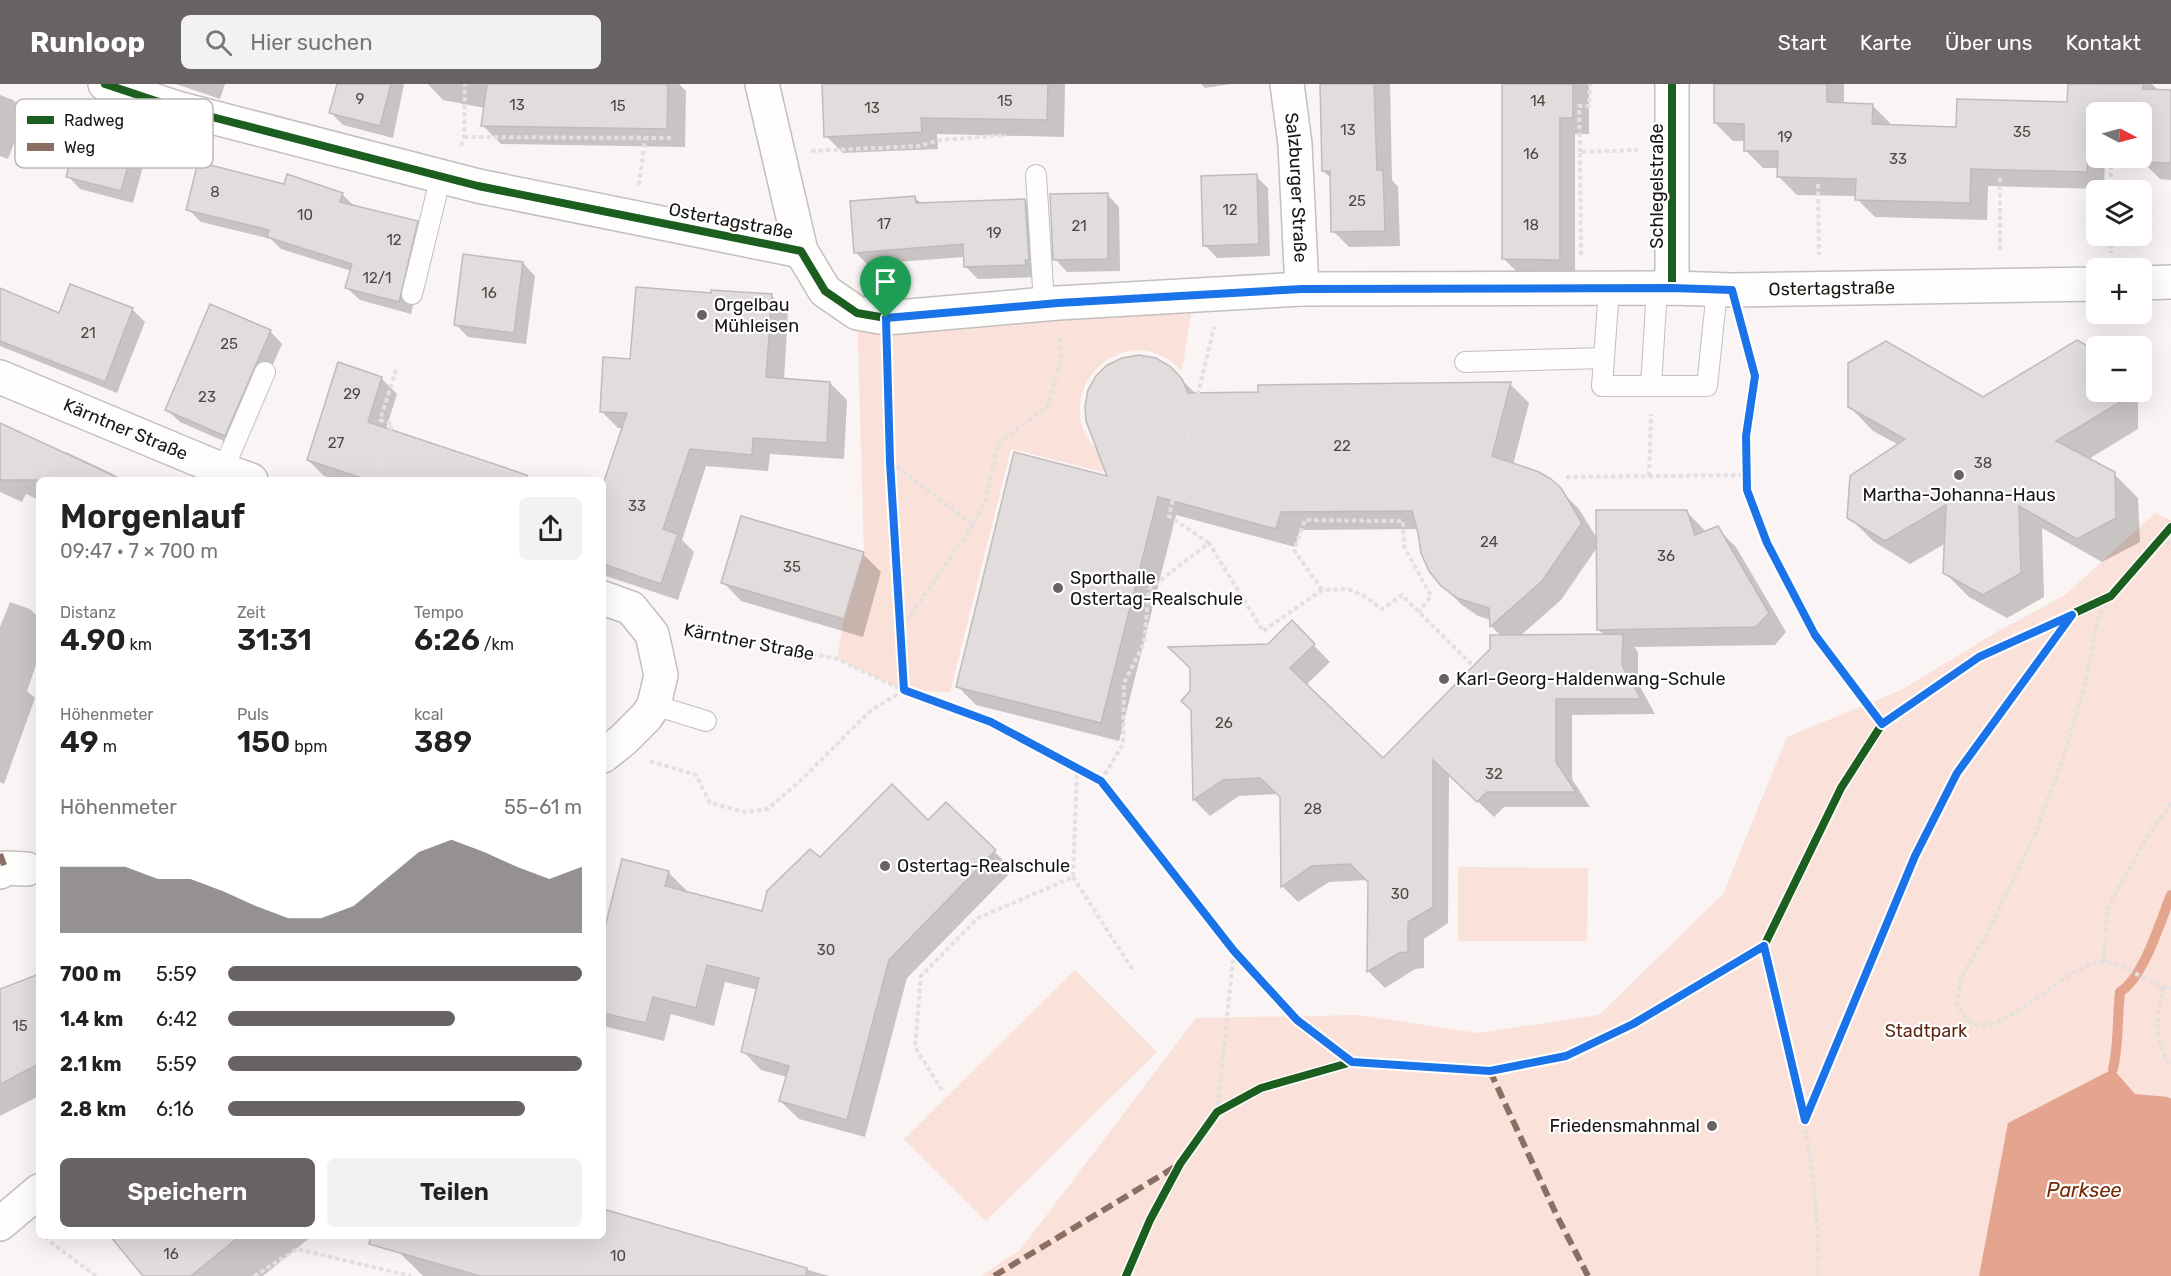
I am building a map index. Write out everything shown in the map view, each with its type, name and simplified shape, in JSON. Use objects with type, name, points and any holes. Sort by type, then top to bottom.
[{"type":"street","name":"Ostertagstraße","points":[[105,84],[150,99]]},
{"type":"street","points":[[762,84],[801,251]]},
{"type":"street","name":"Salzburger Straße","points":[[1287,84],[1295,144],[1302,289]]},
{"type":"street","name":"Schlegelstraße","points":[[1665,288],[1672,149],[1672,84]]},
{"type":"street","name":"Ostertagstraße","points":[[213,117],[446,177],[801,251],[825,291],[857,313],[886,318],[1051,303],[1302,289],[1665,288],[1725,290],[2086,284]]},
{"type":"street","points":[[2152,283],[2171,282]]},
{"type":"street","name":"Kärntner Straße","points":[[0,377],[237,475]]},
{"type":"street","points":[[606,599],[631,608],[652,634],[661,675],[654,705],[613,748]]},
{"type":"street","points":[[0,1224],[36,1194]]},
{"type":"lane","points":[[1036,175],[1051,303]]},
{"type":"lane","points":[[412,294],[446,177]]},
{"type":"lane","points":[[1595,288],[1604,358],[1602,386],[1707,386],[1725,290]]},
{"type":"lane","points":[[1651,386],[1665,288]]},
{"type":"lane","points":[[1466,362],[1604,358]]},
{"type":"lane","points":[[237,475],[265,372]]},
{"type":"lane","points":[[654,705],[706,721]]},
{"type":"path","points":[[446,177],[464,137],[465,84]]},
{"type":"path","points":[[1590,84],[1589,106],[1579,106],[1580,152],[1595,288]]},
{"type":"path","points":[[778,153],[919,146],[940,140],[1006,135]]},
{"type":"path","points":[[464,137],[673,138]]},
{"type":"path","points":[[635,217],[645,138]]},
{"type":"path","points":[[1580,152],[1672,149]]},
{"type":"path","points":[[2000,178],[2000,285]]},
{"type":"path","points":[[1818,184],[1819,289]]},
{"type":"path","points":[[1725,290],[1755,376],[1746,436],[1747,490],[1767,543],[1815,635],[1882,724]]},
{"type":"path","points":[[1222,294],[1169,516],[1209,543],[1263,631],[1322,590],[1348,589],[1366,597],[1382,609],[1402,595],[1473,666]]},
{"type":"path","points":[[901,628],[973,525],[985,501],[999,442],[1048,406],[1061,357],[1051,303]]},
{"type":"path","points":[[613,748],[696,775],[710,803],[745,812],[768,808],[802,779],[869,712],[904,690],[890,462],[886,318]]},
{"type":"path","points":[[375,477],[392,424],[380,420],[397,368]]},
{"type":"path","points":[[1649,476],[1651,386]]},
{"type":"path","points":[[890,462],[973,525]]},
{"type":"path","points":[[1566,477],[1747,475]]},
{"type":"path","points":[[1322,590],[1294,550],[1305,520],[1403,521],[1404,546],[1431,596],[1419,612]]},
{"type":"path","points":[[2171,527],[2111,596],[2097,619],[2086,681],[2063,759],[2035,834],[1986,936],[1961,978],[1956,1004],[1966,1019],[1976,1024],[2003,1021],[2025,1008],[2051,986],[2084,966],[2104,962],[2125,968],[2162,987],[2171,988]]},
{"type":"path","points":[[2165,533],[2171,550]]},
{"type":"path","points":[[1209,543],[1149,589],[1144,643],[1125,683],[1123,744],[1101,781],[1234,951],[1297,1020],[1352,1062]]},
{"type":"path","points":[[1126,1276],[1150,1220],[1180,1164],[1217,1112],[1261,1088],[1352,1062],[1490,1071],[1566,1056],[1633,1024],[1764,946],[1841,788],[1882,724],[1979,657],[2111,596]]},
{"type":"path","points":[[1805,1120],[1915,856],[1957,773],[2072,615]]},
{"type":"path","points":[[1077,768],[1073,877],[1134,972]]},
{"type":"path","points":[[2104,962],[2107,909],[2146,839],[2171,802]]},
{"type":"path","points":[[942,1090],[915,1047],[921,976],[978,918],[1073,877]]},
{"type":"path","points":[[1764,946],[1805,1120],[1819,1240],[1817,1276]]},
{"type":"path","points":[[1217,1112],[1234,951]]},
{"type":"path","points":[[2162,987],[2157,1037],[2171,1065]]},
{"type":"path","points":[[48,1239],[96,1276]]},
{"type":"path","points":[[254,1276],[297,1249],[411,1276]]},
{"type":"green space","points":[[1194,296],[1182,371],[1158,354],[1133,350],[1111,357],[1094,372],[1083,392],[1080,415],[1088,438],[1109,459],[1103,472],[1011,449],[950,692],[904,690],[837,659],[844,619],[864,552],[857,313]]},
{"type":"green space","name":"Stadtpark","points":[[2155,513],[2171,520],[2171,1276],[981,1276],[1020,1250],[1196,1018],[1359,1015],[1478,1033],[1599,1015],[1723,894],[1787,737],[1901,690],[2000,630],[2065,595]]},
{"type":"green space","points":[[1458,867],[1588,868],[1587,941],[1458,941]]},
{"type":"green space","points":[[1075,970],[1157,1052],[986,1221],[904,1139]]},
{"type":"water","name":"Parksee","points":[[2113,1069],[2135,1094],[2171,1099],[2171,1276],[1979,1276],[2008,1123]]},
{"type":"building","points":[[337,84],[391,84],[380,126],[329,113]]},
{"type":"building","points":[[487,84],[668,84],[667,129],[481,126]]},
{"type":"building","points":[[822,84],[1048,84],[1047,120],[921,118],[922,132],[824,137]]},
{"type":"building","points":[[1320,84],[1374,84],[1377,170],[1383,170],[1385,231],[1331,232],[1330,171],[1322,171]]},
{"type":"building","points":[[1502,84],[1573,84],[1573,118],[1560,118],[1560,260],[1502,259]]},
{"type":"building","points":[[1714,84],[1827,84],[1827,102],[1873,104],[1872,124],[1956,127],[1957,99],[2067,102],[2068,84],[2143,84],[2143,89],[2171,90],[2171,163],[2152,162],[2152,102],[2086,102],[2087,172],[1971,169],[1970,203],[1855,200],[1856,179],[1777,177],[1778,151],[1744,151],[1744,124],[1714,123]]},
{"type":"building","points":[[213,166],[284,184],[287,174],[343,193],[340,202],[418,221],[399,302],[345,288],[352,264],[267,237],[269,230],[186,210],[196,168],[213,168]]},
{"type":"building","points":[[68,168],[127,168],[121,191],[66,177]]},
{"type":"building","points":[[1257,174],[1259,244],[1203,246],[1201,176]]},
{"type":"building","points":[[1108,193],[1108,259],[1053,260],[1050,194]]},
{"type":"building","points":[[915,196],[916,203],[1025,199],[1029,260],[1025,260],[1026,265],[964,267],[963,244],[854,253],[850,201]]},
{"type":"building","points":[[463,254],[523,262],[514,333],[454,325]]},
{"type":"building","points":[[70,284],[133,308],[105,382],[0,341],[0,288],[59,313]]},
{"type":"building","points":[[636,287],[711,293],[711,290],[772,294],[766,377],[830,382],[827,443],[753,438],[752,455],[690,449],[663,529],[678,534],[661,584],[606,565],[605,477],[627,413],[600,412],[603,357],[630,359]]},
{"type":"building","points":[[210,304],[271,330],[225,436],[165,410]]},
{"type":"building","points":[[2077,340],[2086,345],[2086,402],[2120,402],[2056,441],[2115,472],[2116,518],[2077,539],[2019,506],[2021,573],[1983,595],[1943,573],[1946,505],[1885,541],[1847,518],[1850,476],[1905,439],[1848,407],[1848,363],[1886,341],[1983,397]]},
{"type":"building","points":[[1139,355],[1156,358],[1171,367],[1182,379],[1188,393],[1258,392],[1258,385],[1511,382],[1492,456],[1539,472],[1551,479],[1561,488],[1582,523],[1542,581],[1490,627],[1489,608],[1457,598],[1441,586],[1429,571],[1421,553],[1412,511],[1281,512],[1276,529],[1158,497],[1101,723],[956,687],[1014,452],[1107,476],[1086,421],[1085,406],[1088,390],[1096,376],[1107,365],[1122,358]]},
{"type":"building","points":[[338,362],[382,377],[368,422],[527,475],[527,477],[359,477],[307,460]]},
{"type":"building","points":[[0,423],[117,477],[36,477],[36,480],[0,480]]},
{"type":"building","points":[[1596,510],[1687,510],[1695,535],[1718,526],[1769,613],[1756,627],[1597,630]]},
{"type":"building","points":[[741,516],[864,552],[844,619],[721,583]]},
{"type":"building","points":[[1292,620],[1315,644],[1290,668],[1383,758],[1490,649],[1490,635],[1623,634],[1622,665],[1641,699],[1556,699],[1556,762],[1576,792],[1487,792],[1477,802],[1433,760],[1433,907],[1408,922],[1408,952],[1399,953],[1367,972],[1368,882],[1350,864],[1312,866],[1281,887],[1280,797],[1260,778],[1223,780],[1193,800],[1191,710],[1181,701],[1190,691],[1190,668],[1168,647],[1268,644]]},
{"type":"building","points":[[892,784],[928,820],[946,802],[996,850],[889,960],[847,1120],[779,1101],[789,1066],[741,1052],[759,978],[707,965],[696,1008],[653,997],[646,1023],[606,1014],[606,923],[622,859],[669,871],[665,886],[762,911],[767,891],[810,849],[820,857]]},
{"type":"building","points":[[36,975],[36,1066],[0,1084],[0,989]]},
{"type":"building","points":[[606,1210],[807,1268],[806,1276],[480,1276],[369,1244],[370,1239],[606,1239]]},
{"type":"building","points":[[112,1239],[236,1239],[191,1276],[143,1276]]},
{"type":"waterway","points":[[2113,1069],[2120,992],[2129,985],[2144,962],[2171,895]]},
{"type":"marked path","points":[[0,854],[5,868]]},
{"type":"marked path","points":[[1490,1071],[1557,1216],[1588,1276]]},
{"type":"marked path","points":[[994,1276],[1175,1167]]},
{"type":"cycle path","points":[[105,84],[150,99]]},
{"type":"cycle path","points":[[1672,84],[1672,288]]},
{"type":"cycle path","points":[[213,117],[478,186],[801,251],[825,291],[857,313],[886,318],[1058,303],[1302,289],[1672,288],[1733,290],[1755,376],[1746,436],[1747,490],[1767,543],[1815,635],[1882,724]]},
{"type":"cycle path","points":[[1126,1276],[1150,1220],[1180,1164],[1217,1112],[1261,1088],[1352,1062],[1490,1071],[1566,1056],[1633,1024],[1764,946],[1841,788],[1882,724],[1979,657],[2111,596],[2171,527]]},
{"type":"place","name":"Orgelbau Mühleisen","points":[[702,315]]},
{"type":"place","name":"Martha-Johanna-Haus","points":[[1959,475]]},
{"type":"place","name":"Sporthalle Ostertag-Realschule","points":[[1058,588]]},
{"type":"place","name":"Karl-Georg-Haldenwang-Schule","points":[[1444,679]]},
{"type":"place","name":"Ostertag-Realschule","points":[[885,866]]},
{"type":"place","name":"Friedensmahnmal","points":[[1712,1126]]},
{"type":"route","points":[[1672,288],[1732,290],[1755,376],[1746,436],[1747,490],[1767,543],[1815,635],[1882,724],[1979,657],[2072,615],[1957,773],[1915,856],[1805,1120],[1764,946],[1633,1024],[1566,1056],[1490,1071],[1352,1062],[1297,1020],[1234,951],[1101,781],[991,722],[904,690],[890,462],[886,318],[1058,303],[1302,289],[1672,288]]}]
